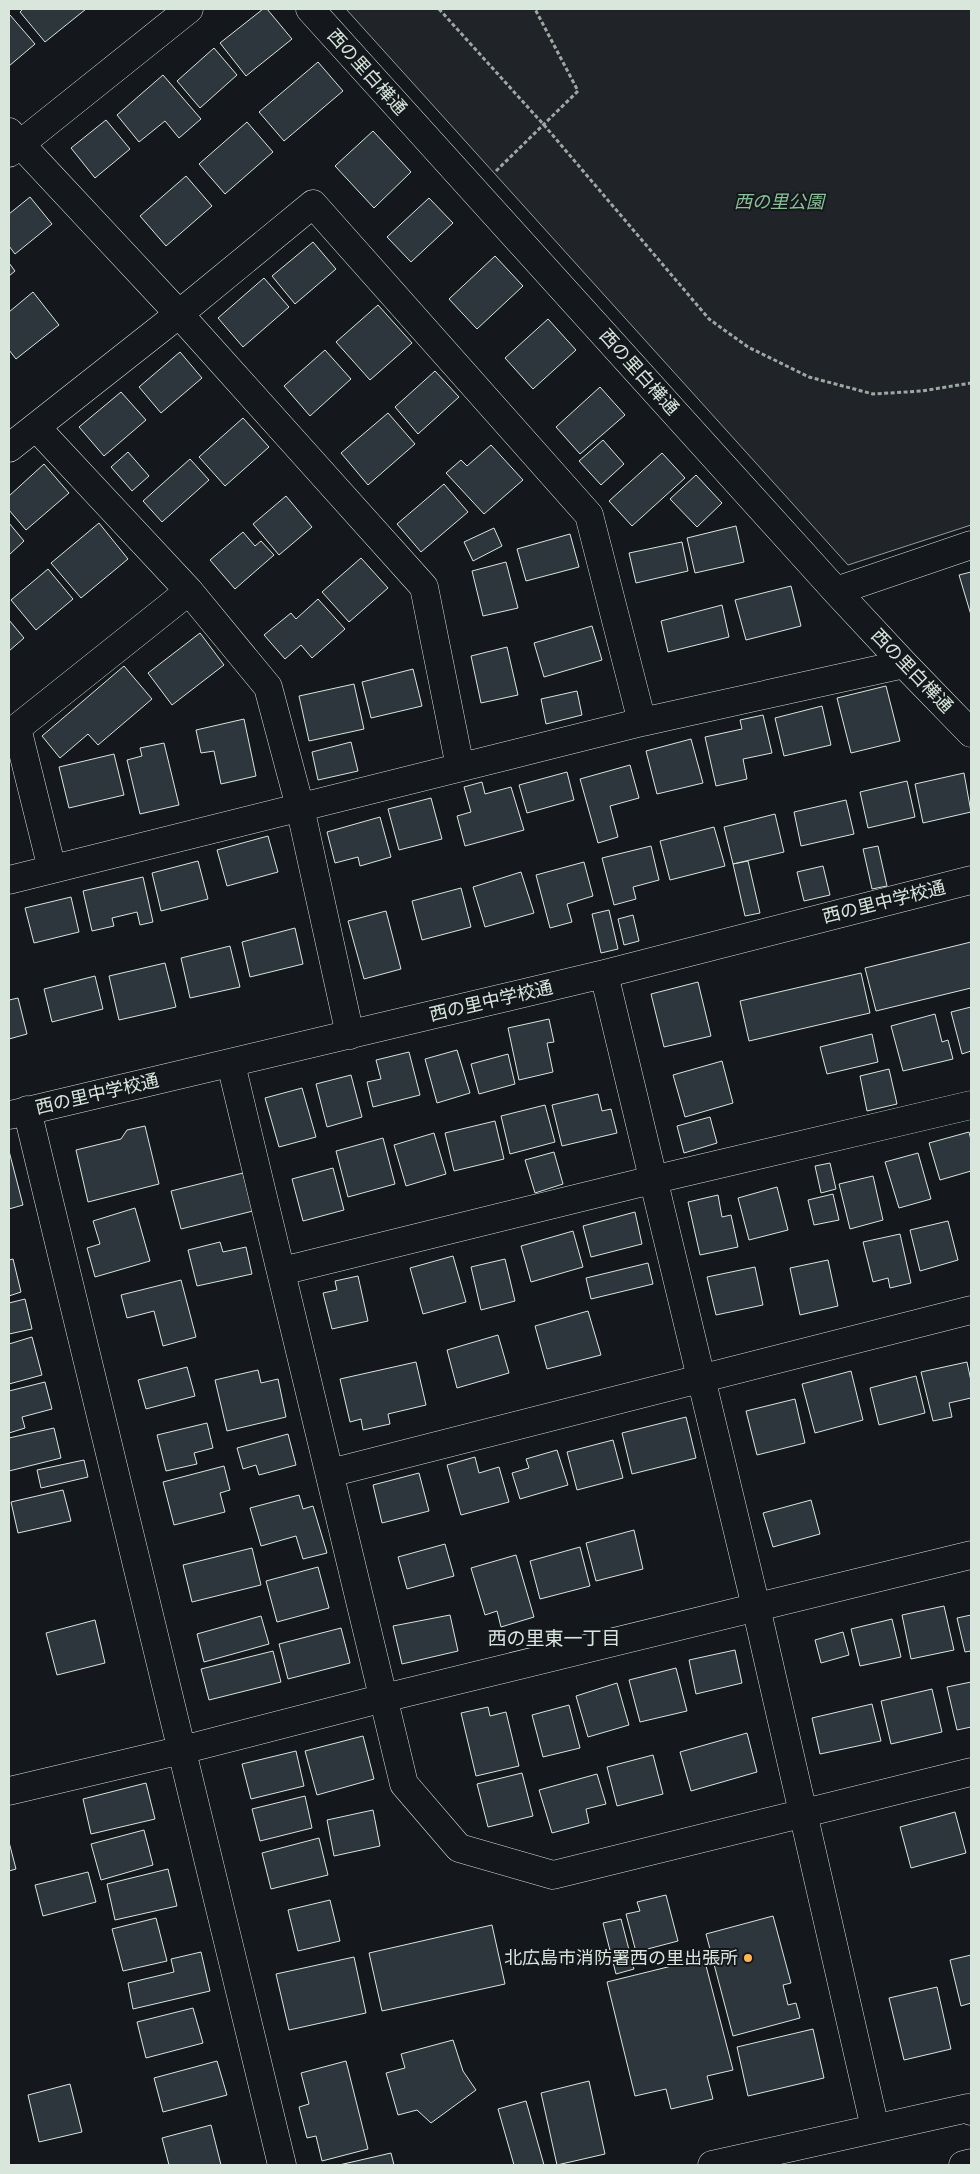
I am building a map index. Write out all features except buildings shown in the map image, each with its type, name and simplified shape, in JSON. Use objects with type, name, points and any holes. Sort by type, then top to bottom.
[{"type":"main road","points":[[189,9],[12,143],[179,314],[424,587],[460,767]]},
{"type":"main road","name":"西の里白樺通","points":[[310,9],[836,591],[971,733]]},
{"type":"main road","points":[[9,448],[179,314],[313,204],[589,515],[642,722]]},
{"type":"main road","points":[[36,427],[189,591],[268,687],[300,807],[350,1035]]},
{"type":"main road","points":[[836,591],[971,545]]},
{"type":"main road","points":[[52,869],[17,728],[189,591]]},
{"type":"main road","points":[[9,880],[642,722],[904,664]]},
{"type":"main road","name":"西の里中学校通","points":[[18,1113],[604,974],[971,880]]},
{"type":"main road","points":[[604,974],[756,1608],[875,2128]]},
{"type":"main road","points":[[231,1064],[404,1784],[459,1848],[553,1875],[971,1772]]},
{"type":"main road","points":[[282,1272],[652,1180],[971,1105]]},
{"type":"main road","points":[[18,1113],[182,1750],[282,2165]]},
{"type":"main road","points":[[330,1473],[971,1310]]},
{"type":"main road","points":[[9,1791],[971,1555]]},
{"type":"main road","points":[[712,2165],[968,2108],[971,2111]]},
{"type":"main road","points":[[963,2165],[971,2164]]},
{"type":"path","points":[[439,9],[544,125],[709,320],[748,347],[809,377],[874,394],[922,391],[971,383]]},
{"type":"path","points":[[475,191],[578,91],[535,9]]},
{"type":"green space","name":"西の里公園","points":[[346,9],[971,9],[971,525],[848,565]]},
{"type":"place","name":"北広島市消防署西の里出張所","points":[[748,1958]]},
{"type":"district","name":"西の里東一丁目","points":[[554,1638]]}]
